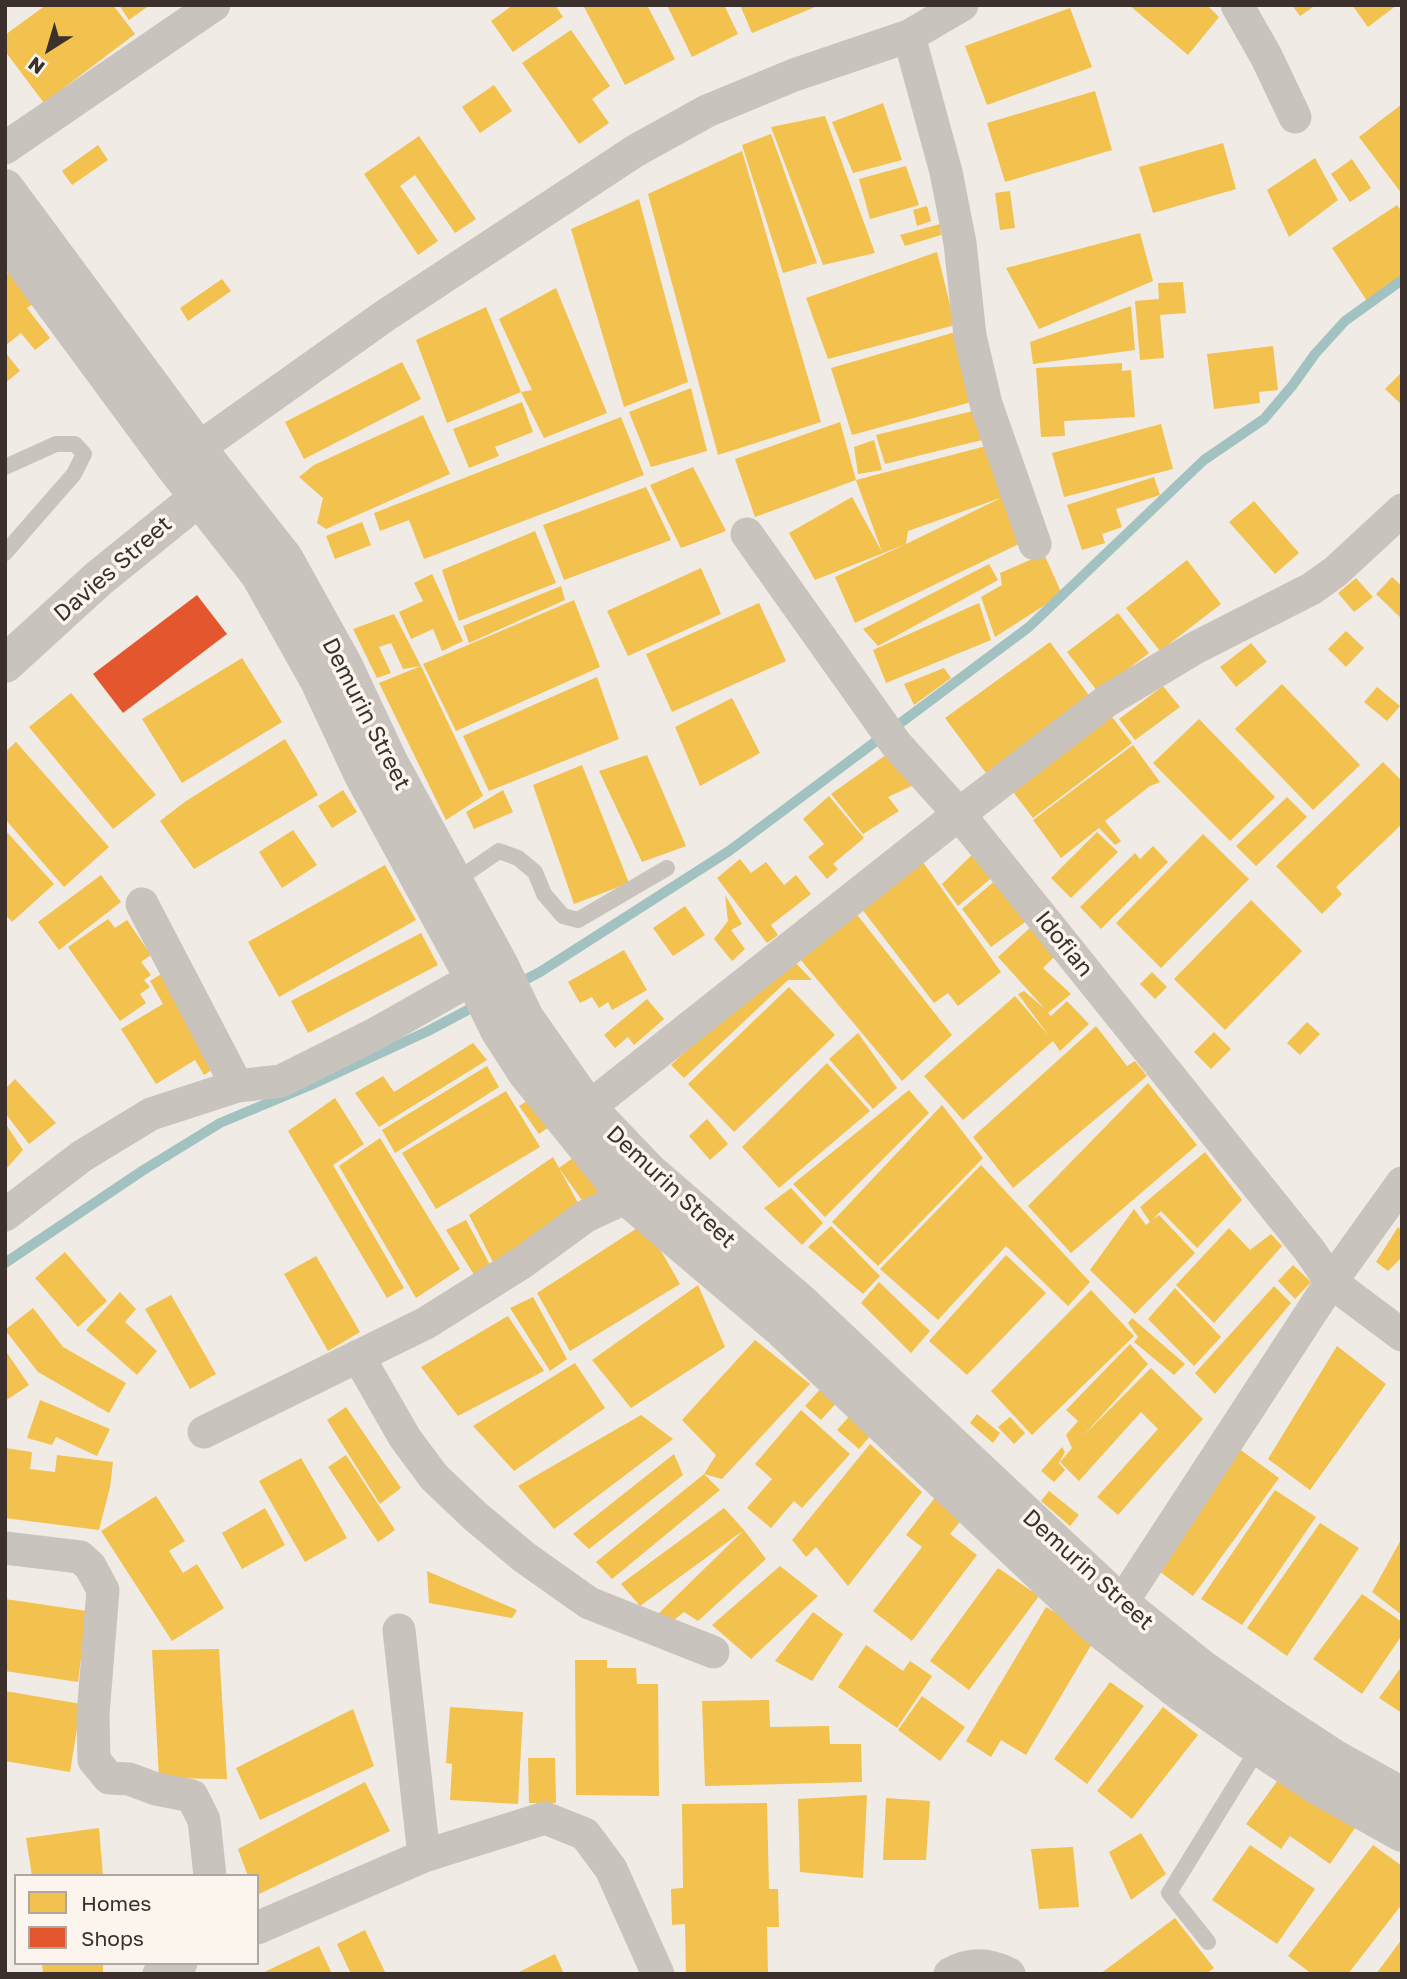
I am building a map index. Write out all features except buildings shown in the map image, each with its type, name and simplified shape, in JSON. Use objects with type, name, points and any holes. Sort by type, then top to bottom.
[{"type":"street","points":[[5,148],[214,5]]},
{"type":"street","points":[[186,457],[386,315],[635,151],[707,111],[794,75],[909,36],[962,5]]},
{"type":"street","points":[[1237,5],[1266,56],[1295,117]]},
{"type":"street","points":[[909,36],[946,172],[960,243],[970,336],[986,404],[1035,544]]},
{"type":"street","name":"Demurin Street","points":[[5,188],[186,457]]},
{"type":"street","name":"Demurin Street","points":[[5,237],[212,487],[318,678],[363,775],[441,890],[491,979],[512,1024],[526,1072],[627,1197],[781,1328],[1100,1629],[1182,1693],[1259,1747],[1318,1786],[1402,1833]]},
{"type":"street","name":"Davies Street","points":[[5,664],[99,579],[212,487]]},
{"type":"street","points":[[588,1108],[959,814],[1108,700],[1195,648],[1320,583],[1402,510]]},
{"type":"street","name":"Idofian","points":[[747,534],[896,744],[959,814],[1310,1251],[1331,1282],[1402,1335]]},
{"type":"street","points":[[142,904],[237,1086]]},
{"type":"street","points":[[5,1215],[82,1156],[151,1114],[237,1086],[281,1082],[491,979]]},
{"type":"street","name":"Demurin Street","points":[[512,1024],[650,1173],[803,1305],[1121,1604],[1201,1668],[1277,1721],[1335,1759],[1402,1796]]},
{"type":"street","points":[[1121,1604],[1331,1282],[1402,1183]]},
{"type":"street","points":[[204,1432],[426,1322],[523,1262],[586,1216],[627,1197]]},
{"type":"street","points":[[358,1356],[405,1438],[434,1477],[524,1557],[589,1602],[713,1652]]},
{"type":"street","points":[[5,1548],[80,1557],[90,1566],[103,1590],[93,1715],[94,1760],[109,1778],[129,1779],[156,1789],[192,1796],[204,1820],[209,1874]]},
{"type":"street","points":[[399,1630],[424,1856]]},
{"type":"street","points":[[259,1927],[424,1856],[545,1818],[585,1834],[611,1869],[658,1974]]},
{"type":"street","points":[[950,1974],[975,1964],[999,1968],[1009,1974]]},
{"type":"street","points":[[159,1974],[177,1965]]},
{"type":"lane","points":[[5,467],[56,444],[75,444],[84,454],[74,474],[5,553]]},
{"type":"lane","points":[[441,890],[499,851],[518,858],[535,872],[544,894],[563,916],[578,920],[667,868]]},
{"type":"lane","points":[[1208,1942],[1169,1893],[1259,1747]]},
{"type":"waterway","points":[[517,984],[729,851],[1029,627],[1204,460],[1264,419],[1315,354],[1345,321],[1402,280]]},
{"type":"waterway","points":[[5,1263],[142,1171],[220,1123],[311,1085],[428,1031],[479,1004]]}]
